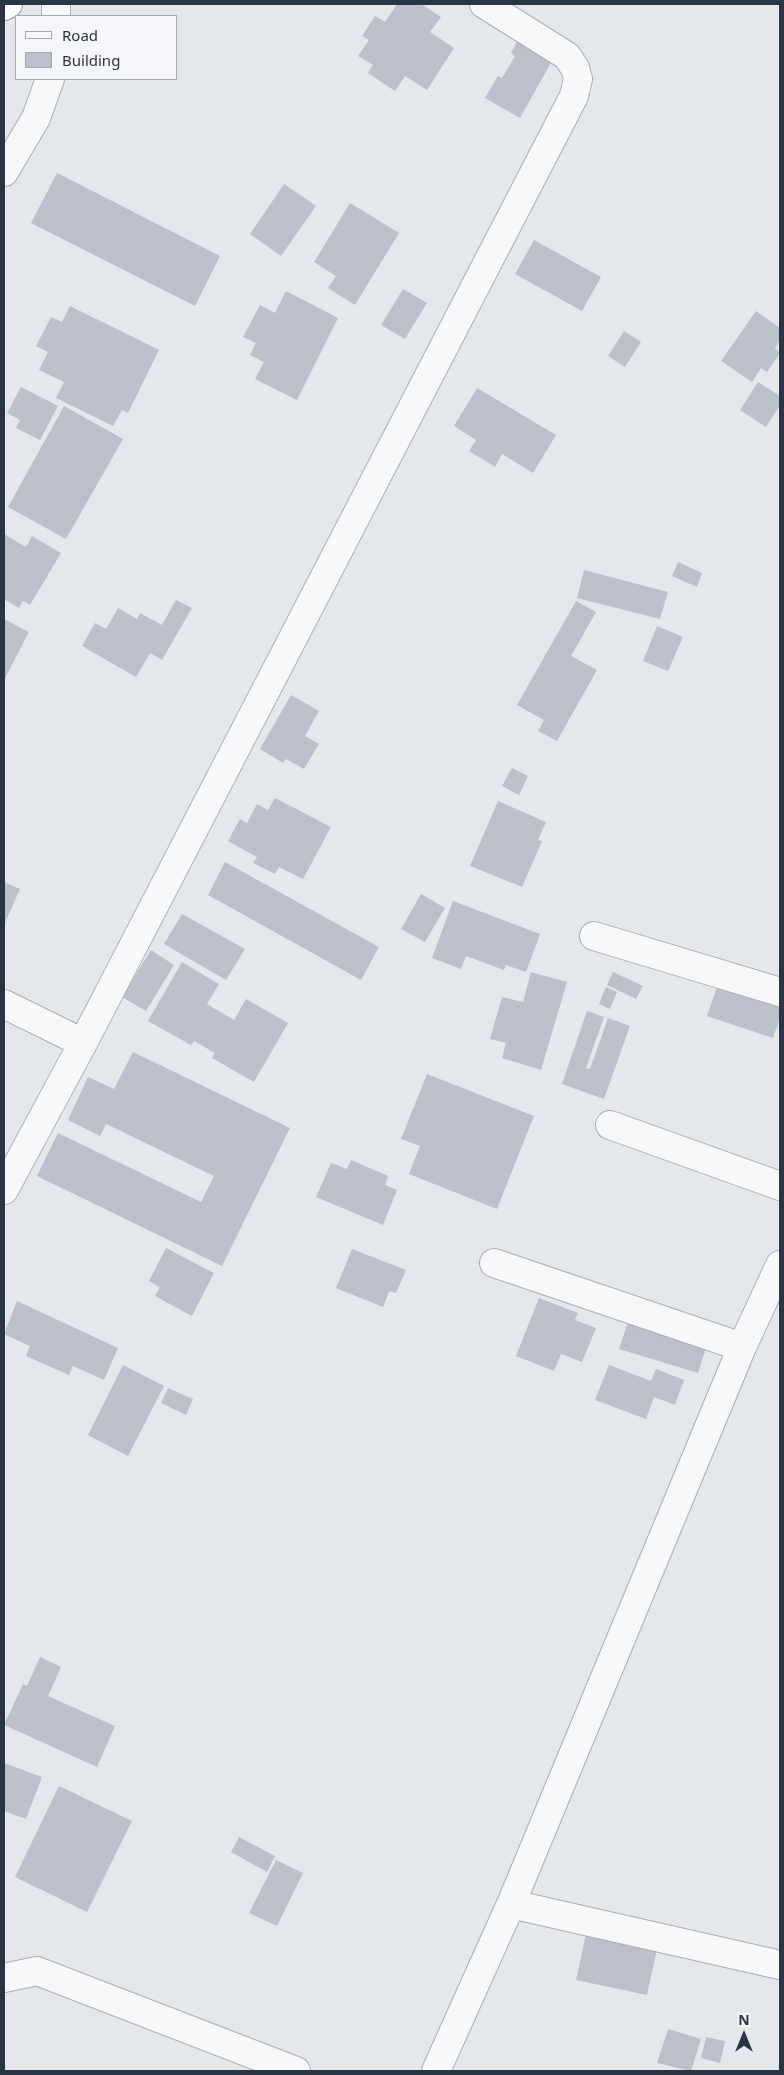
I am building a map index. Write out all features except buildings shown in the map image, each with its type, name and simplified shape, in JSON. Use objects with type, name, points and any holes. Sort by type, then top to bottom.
[{"type":"highway","points":[[4,6],[8,4]]},
{"type":"street","points":[[4,1190],[83,1043],[574,96],[578,79],[575,68],[567,56],[484,4]]},
{"type":"street","points":[[4,172],[36,118],[50,80]]},
{"type":"street","points":[[594,936],[780,992]]},
{"type":"street","points":[[4,1004],[83,1043]]},
{"type":"street","points":[[610,1125],[780,1186]]},
{"type":"street","points":[[494,1263],[742,1346]]},
{"type":"street","points":[[436,2071],[511,1904],[742,1346],[780,1265]]},
{"type":"street","points":[[511,1904],[780,1965]]},
{"type":"street","points":[[4,1978],[38,1971],[296,2071]]}]
